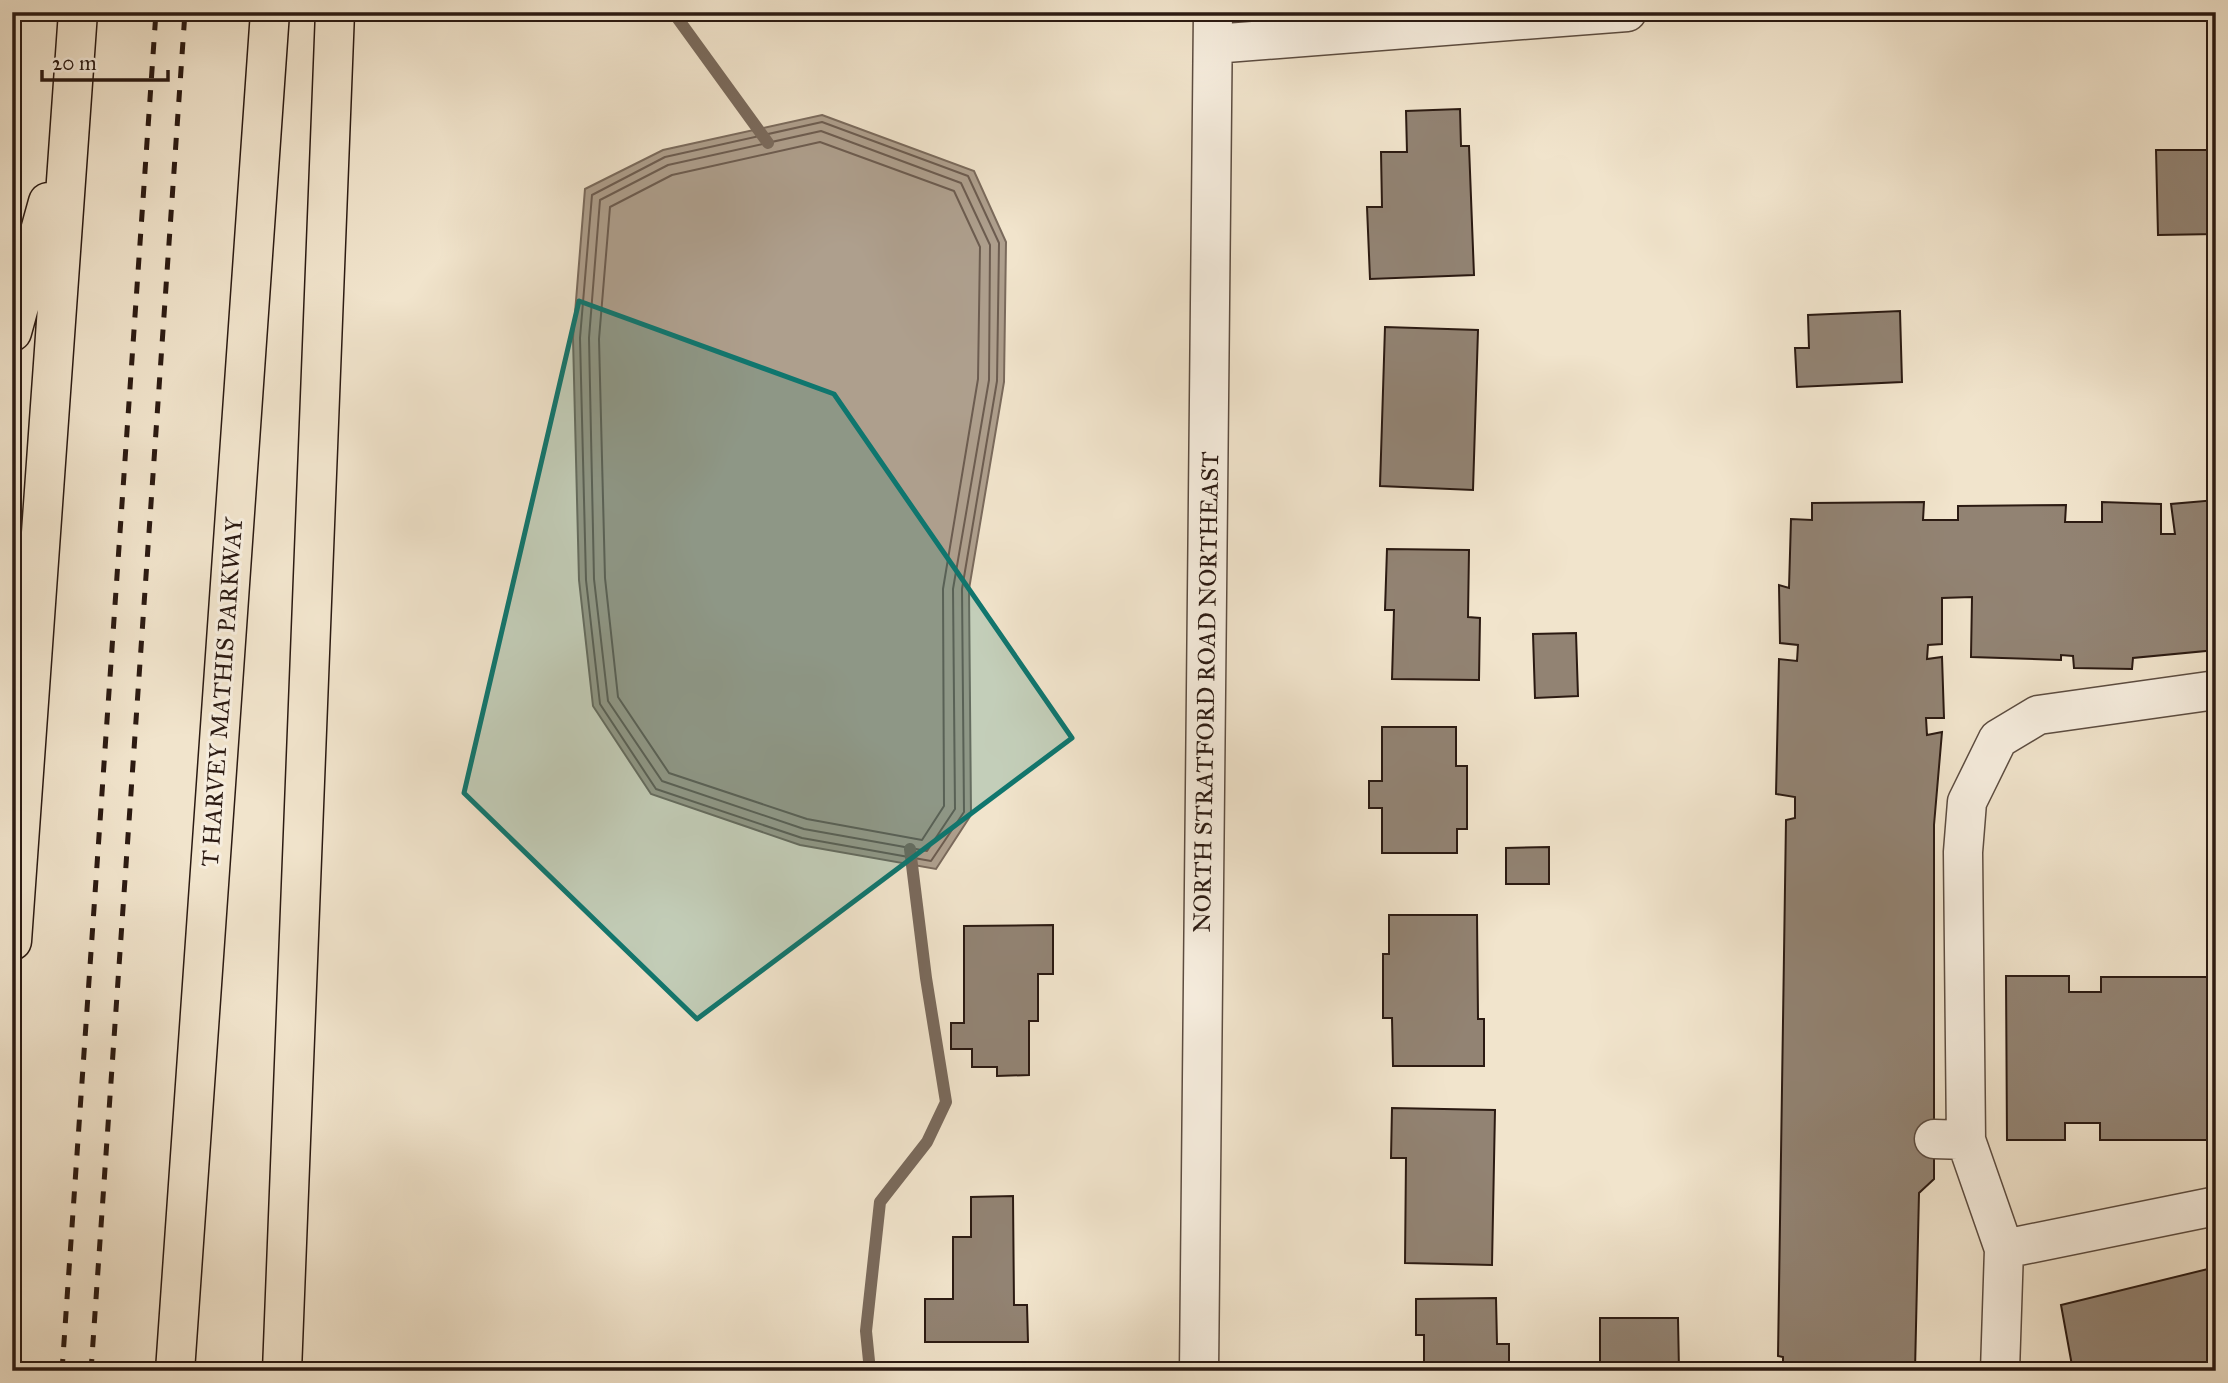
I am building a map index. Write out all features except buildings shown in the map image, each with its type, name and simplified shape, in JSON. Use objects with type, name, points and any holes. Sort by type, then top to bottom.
[{"type":"highway","points":[[12,942],[78,12]]},
{"type":"highway","name":"T HARVEY MATHIS PARKWAY","points":[[175,1371],[270,12]]},
{"type":"highway","points":[[282,1371],[335,12]]},
{"type":"highway","points":[[12,332],[71,116]]},
{"type":"street","points":[[1213,28],[1627,12]]},
{"type":"street","name":"NORTH STRATFORD ROAD NORTHEAST","points":[[1199,1371],[1213,28]]},
{"type":"street","points":[[2000,1371],[2004,1249],[1950,1140],[1949,852],[1967,802],[1998,739],[2038,715],[2216,690]]},
{"type":"street","points":[[2004,1249],[2216,1206]]},
{"type":"highlighted area","points":[[579,301],[834,394],[1072,738],[697,1019],[464,793]]},
{"type":"water","points":[[822,115],[974,171],[1006,242],[1004,382],[969,589],[971,815],[936,869],[800,845],[651,794],[593,706],[579,580],[573,338],[585,189],[663,150]]},
{"type":"waterway","points":[[673,12],[768,143]]},
{"type":"waterway","points":[[870,1371],[866,1331],[880,1202],[927,1142],[946,1102],[926,978],[910,849]]},
{"type":"railway","points":[[62,1371],[156,12]]},
{"type":"railway","points":[[91,1371],[185,12]]}]
